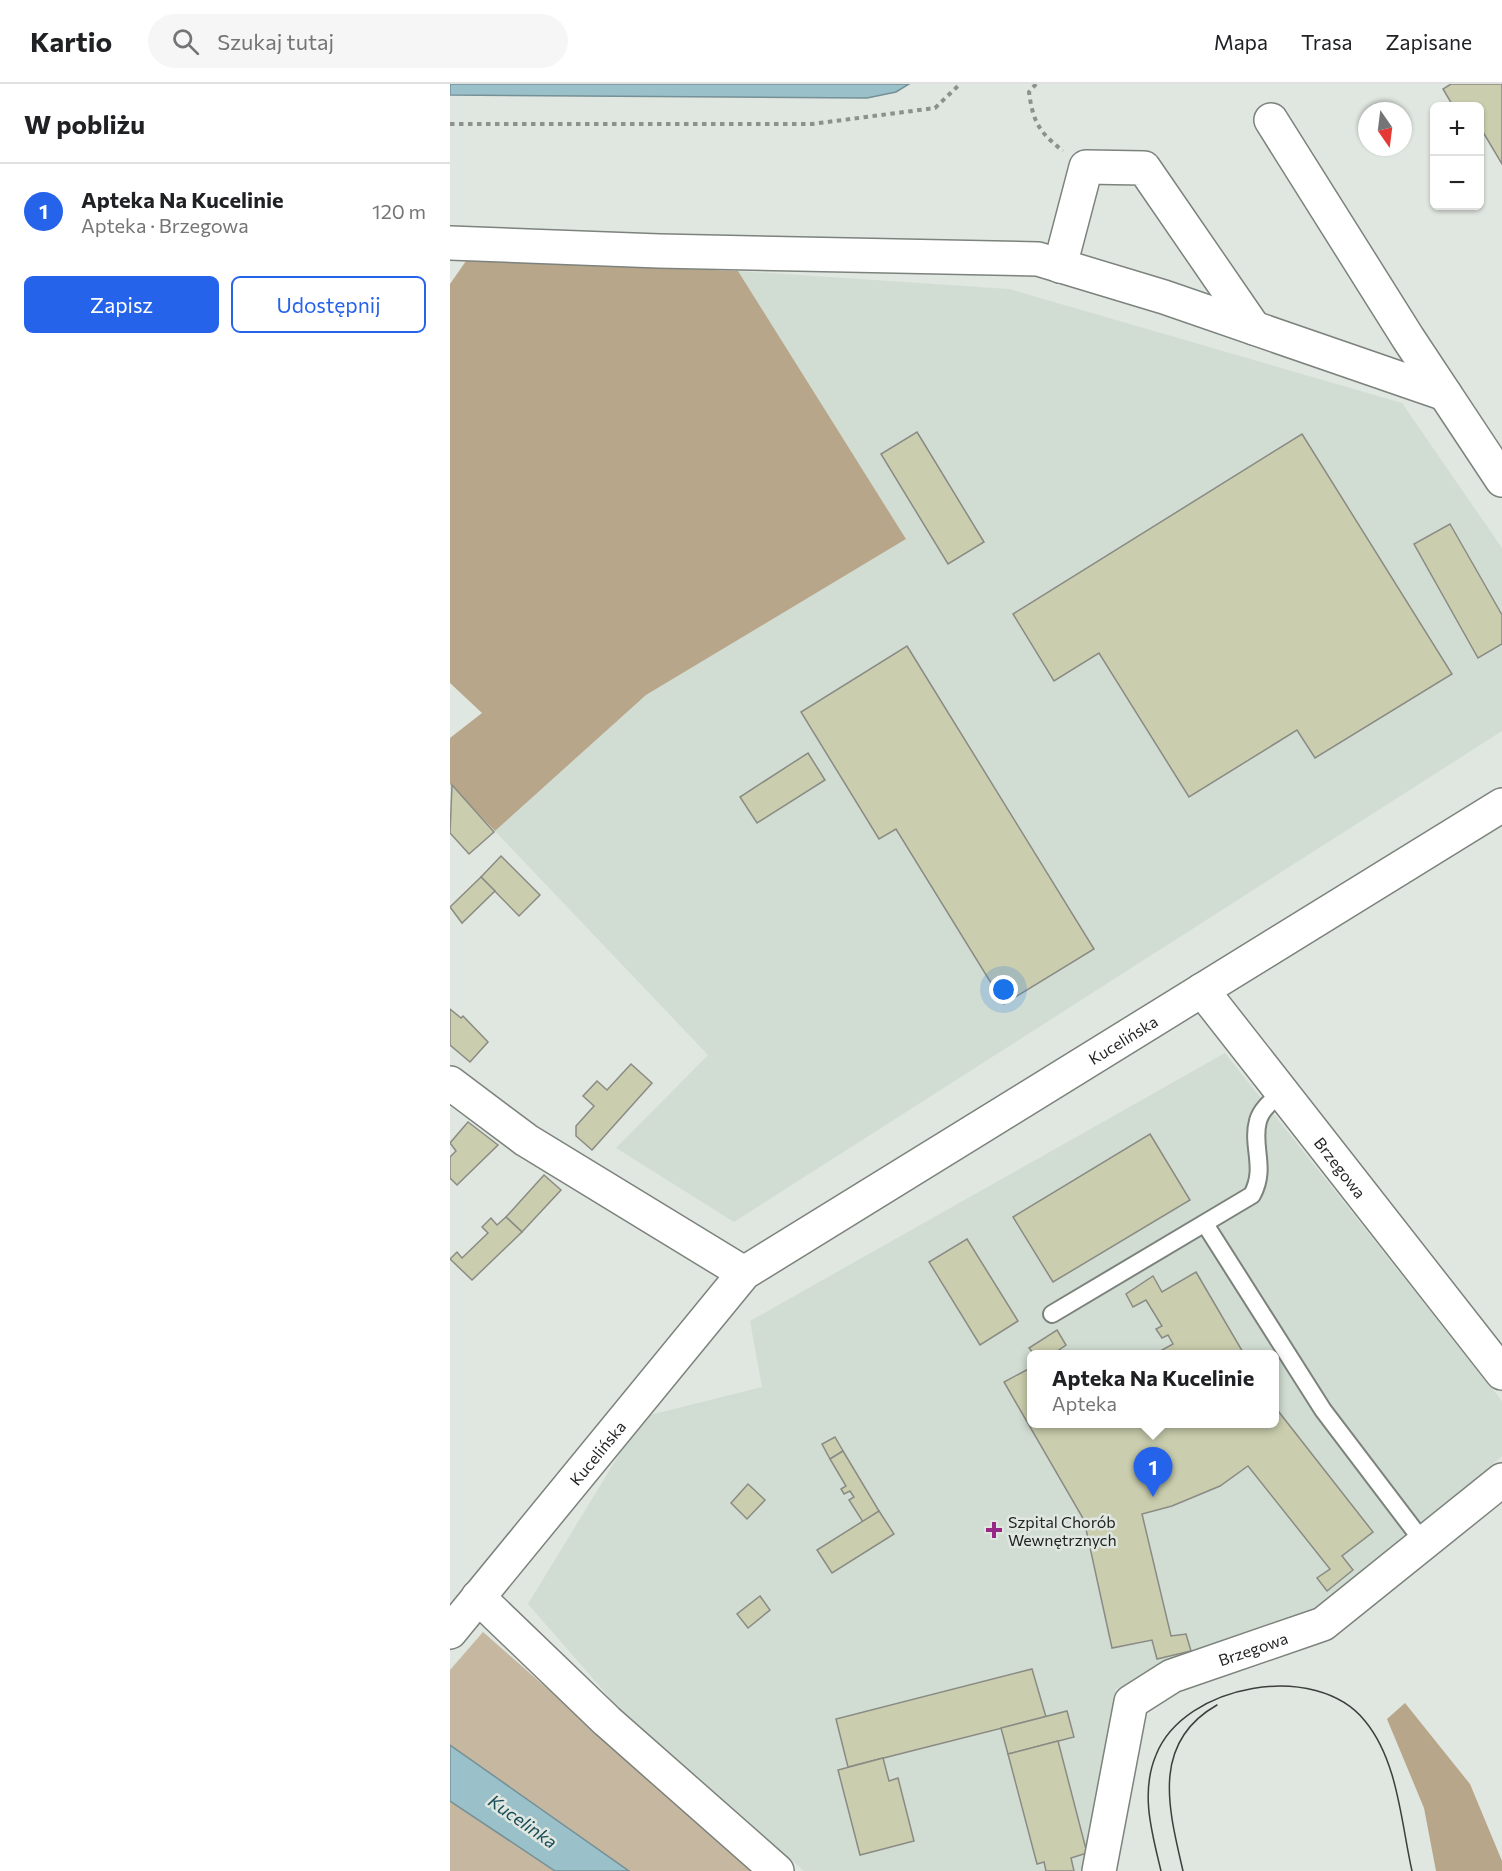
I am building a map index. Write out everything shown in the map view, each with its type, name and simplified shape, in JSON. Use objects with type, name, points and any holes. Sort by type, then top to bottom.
[{"type":"street","points":[[1271,120],[1502,480]]},
{"type":"street","points":[[1060,266],[1086,167],[1144,168],[1254,328]]},
{"type":"street","points":[[450,243],[658,251],[1038,259],[1254,328],[1445,394]]},
{"type":"street","name":"Kucelińska","points":[[450,1632],[744,1273],[1502,805]]},
{"type":"street","name":"Brzegowa","points":[[1202,990],[1502,1373]]},
{"type":"street","points":[[450,1083],[526,1140],[744,1273]]},
{"type":"street","name":"Brzegowa","points":[[1099,1871],[1131,1702],[1172,1676],[1323,1624],[1502,1480]]},
{"type":"street","points":[[478,1597],[607,1721],[777,1871]]},
{"type":"lane","points":[[1052,1314],[1252,1195],[1259,1182],[1258,1121],[1267,1105],[1282,1092]]},
{"type":"lane","points":[[1205,1224],[1323,1410],[1424,1543]]},
{"type":"path","points":[[450,124],[812,124],[935,108],[960,84]]},
{"type":"path","points":[[1036,84],[1029,92],[1033,119],[1048,139],[1086,167]]},
{"type":"shaded area","points":[[466,261],[738,271],[906,539],[646,695],[495,831],[450,784],[450,738],[482,713],[450,683],[450,284]]},
{"type":"shaded area","points":[[738,271],[1009,289],[1402,403],[1502,548],[1502,731],[734,1222],[616,1148],[708,1055],[495,831],[646,695],[906,539]]},
{"type":"shaded area","name":"Szpital Chorób Wewnętrznych","points":[[1225,1053],[1502,1401],[1502,1456],[1316,1612],[1116,1689],[1085,1871],[804,1871],[623,1713],[528,1604],[642,1417],[762,1387],[750,1321]]},
{"type":"shaded area","points":[[483,1632],[755,1871],[450,1871],[450,1670]]},
{"type":"shaded area","points":[[1405,1703],[1470,1784],[1502,1861],[1502,1871],[1436,1871],[1424,1808],[1387,1719]]},
{"type":"water","points":[[450,84],[909,84],[896,92],[867,98],[450,95]]},
{"type":"water","name":"Kucelinka","points":[[450,1745],[629,1871],[555,1871],[450,1801]]},
{"type":"building","points":[[1451,84],[1502,84],[1502,164],[1484,134],[1484,102],[1451,102],[1443,89]]},
{"type":"building","points":[[917,432],[984,542],[948,564],[881,454]]},
{"type":"building","points":[[1302,434],[1452,674],[1315,758],[1297,730],[1189,797],[1099,653],[1054,681],[1013,614]]},
{"type":"building","points":[[1450,524],[1502,615],[1502,644],[1478,658],[1414,544]]},
{"type":"building","points":[[907,646],[1094,949],[1004,1004],[896,829],[879,839],[801,712]]},
{"type":"building","points":[[808,753],[825,780],[757,823],[740,797]]},
{"type":"building","points":[[452,785],[494,832],[469,854],[450,833]]},
{"type":"building","points":[[501,856],[540,895],[519,916],[481,877]]},
{"type":"building","points":[[481,877],[495,891],[462,923],[450,907]]},
{"type":"building","points":[[450,1009],[461,1018],[463,1016],[488,1042],[470,1062],[450,1045]]},
{"type":"building","points":[[631,1064],[652,1083],[592,1150],[576,1136],[576,1126],[594,1106],[583,1096],[597,1081],[607,1090]]},
{"type":"building","points":[[468,1122],[498,1145],[457,1185],[450,1178],[450,1157],[456,1151],[450,1143]]},
{"type":"building","points":[[1150,1134],[1190,1200],[1053,1282],[1013,1217]]},
{"type":"building","points":[[544,1175],[561,1190],[522,1232],[506,1217]]},
{"type":"building","points":[[506,1217],[522,1232],[472,1280],[450,1259],[457,1252],[462,1258],[488,1233],[482,1227],[491,1218],[497,1225]]},
{"type":"building","points":[[967,1239],[1018,1321],[980,1345],[929,1262]]},
{"type":"building","points":[[1196,1272],[1242,1350],[1162,1350],[1173,1344],[1168,1335],[1162,1338],[1156,1329],[1162,1326],[1146,1300],[1133,1307],[1126,1294],[1153,1276],[1162,1292]]},
{"type":"building","points":[[1057,1330],[1066,1345],[1059,1350],[1031,1350],[1029,1348]]},
{"type":"building","points":[[1027,1370],[1027,1422],[1004,1382]]},
{"type":"building","points":[[1279,1412],[1373,1532],[1342,1556],[1353,1570],[1327,1591],[1317,1578],[1330,1569],[1248,1466],[1220,1486],[1172,1506],[1142,1514],[1171,1636],[1186,1634],[1191,1651],[1157,1659],[1152,1640],[1112,1648],[1084,1520],[1031,1428],[1279,1428]]},
{"type":"building","points":[[835,1437],[843,1451],[830,1459],[822,1444]]},
{"type":"building","points":[[843,1451],[879,1511],[863,1522],[849,1500],[854,1497],[850,1491],[844,1494],[841,1489],[846,1486],[830,1459]]},
{"type":"building","points":[[748,1484],[765,1500],[747,1519],[731,1503]]},
{"type":"building","points":[[879,1511],[894,1534],[832,1573],[817,1550]]},
{"type":"building","points":[[760,1596],[770,1610],[748,1628],[737,1614]]},
{"type":"building","points":[[1032,1669],[1046,1717],[848,1767],[836,1719]]},
{"type":"building","points":[[1067,1711],[1074,1737],[1008,1754],[1001,1728]]},
{"type":"building","points":[[1058,1741],[1087,1853],[1071,1858],[1074,1871],[1046,1871],[1044,1862],[1037,1864],[1008,1754]]},
{"type":"building","points":[[883,1758],[889,1781],[898,1778],[914,1841],[860,1855],[838,1770]]},
{"type":"tram line","points":[[1161,1871],[1154,1842],[1148,1798],[1151,1769],[1156,1755],[1171,1731],[1194,1711],[1222,1697],[1253,1688],[1285,1686],[1316,1691],[1343,1702],[1365,1721],[1376,1737],[1385,1754],[1397,1793],[1412,1871]]},
{"type":"tram line","points":[[1183,1871],[1170,1802],[1173,1758],[1181,1738],[1196,1721],[1217,1705]]},
{"type":"place","name":"Apteka Na Kucelinie","points":[[1153,1497]]},
{"type":"place","name":"Szpital Chorób Wewnętrznych","points":[[994,1530]]}]
